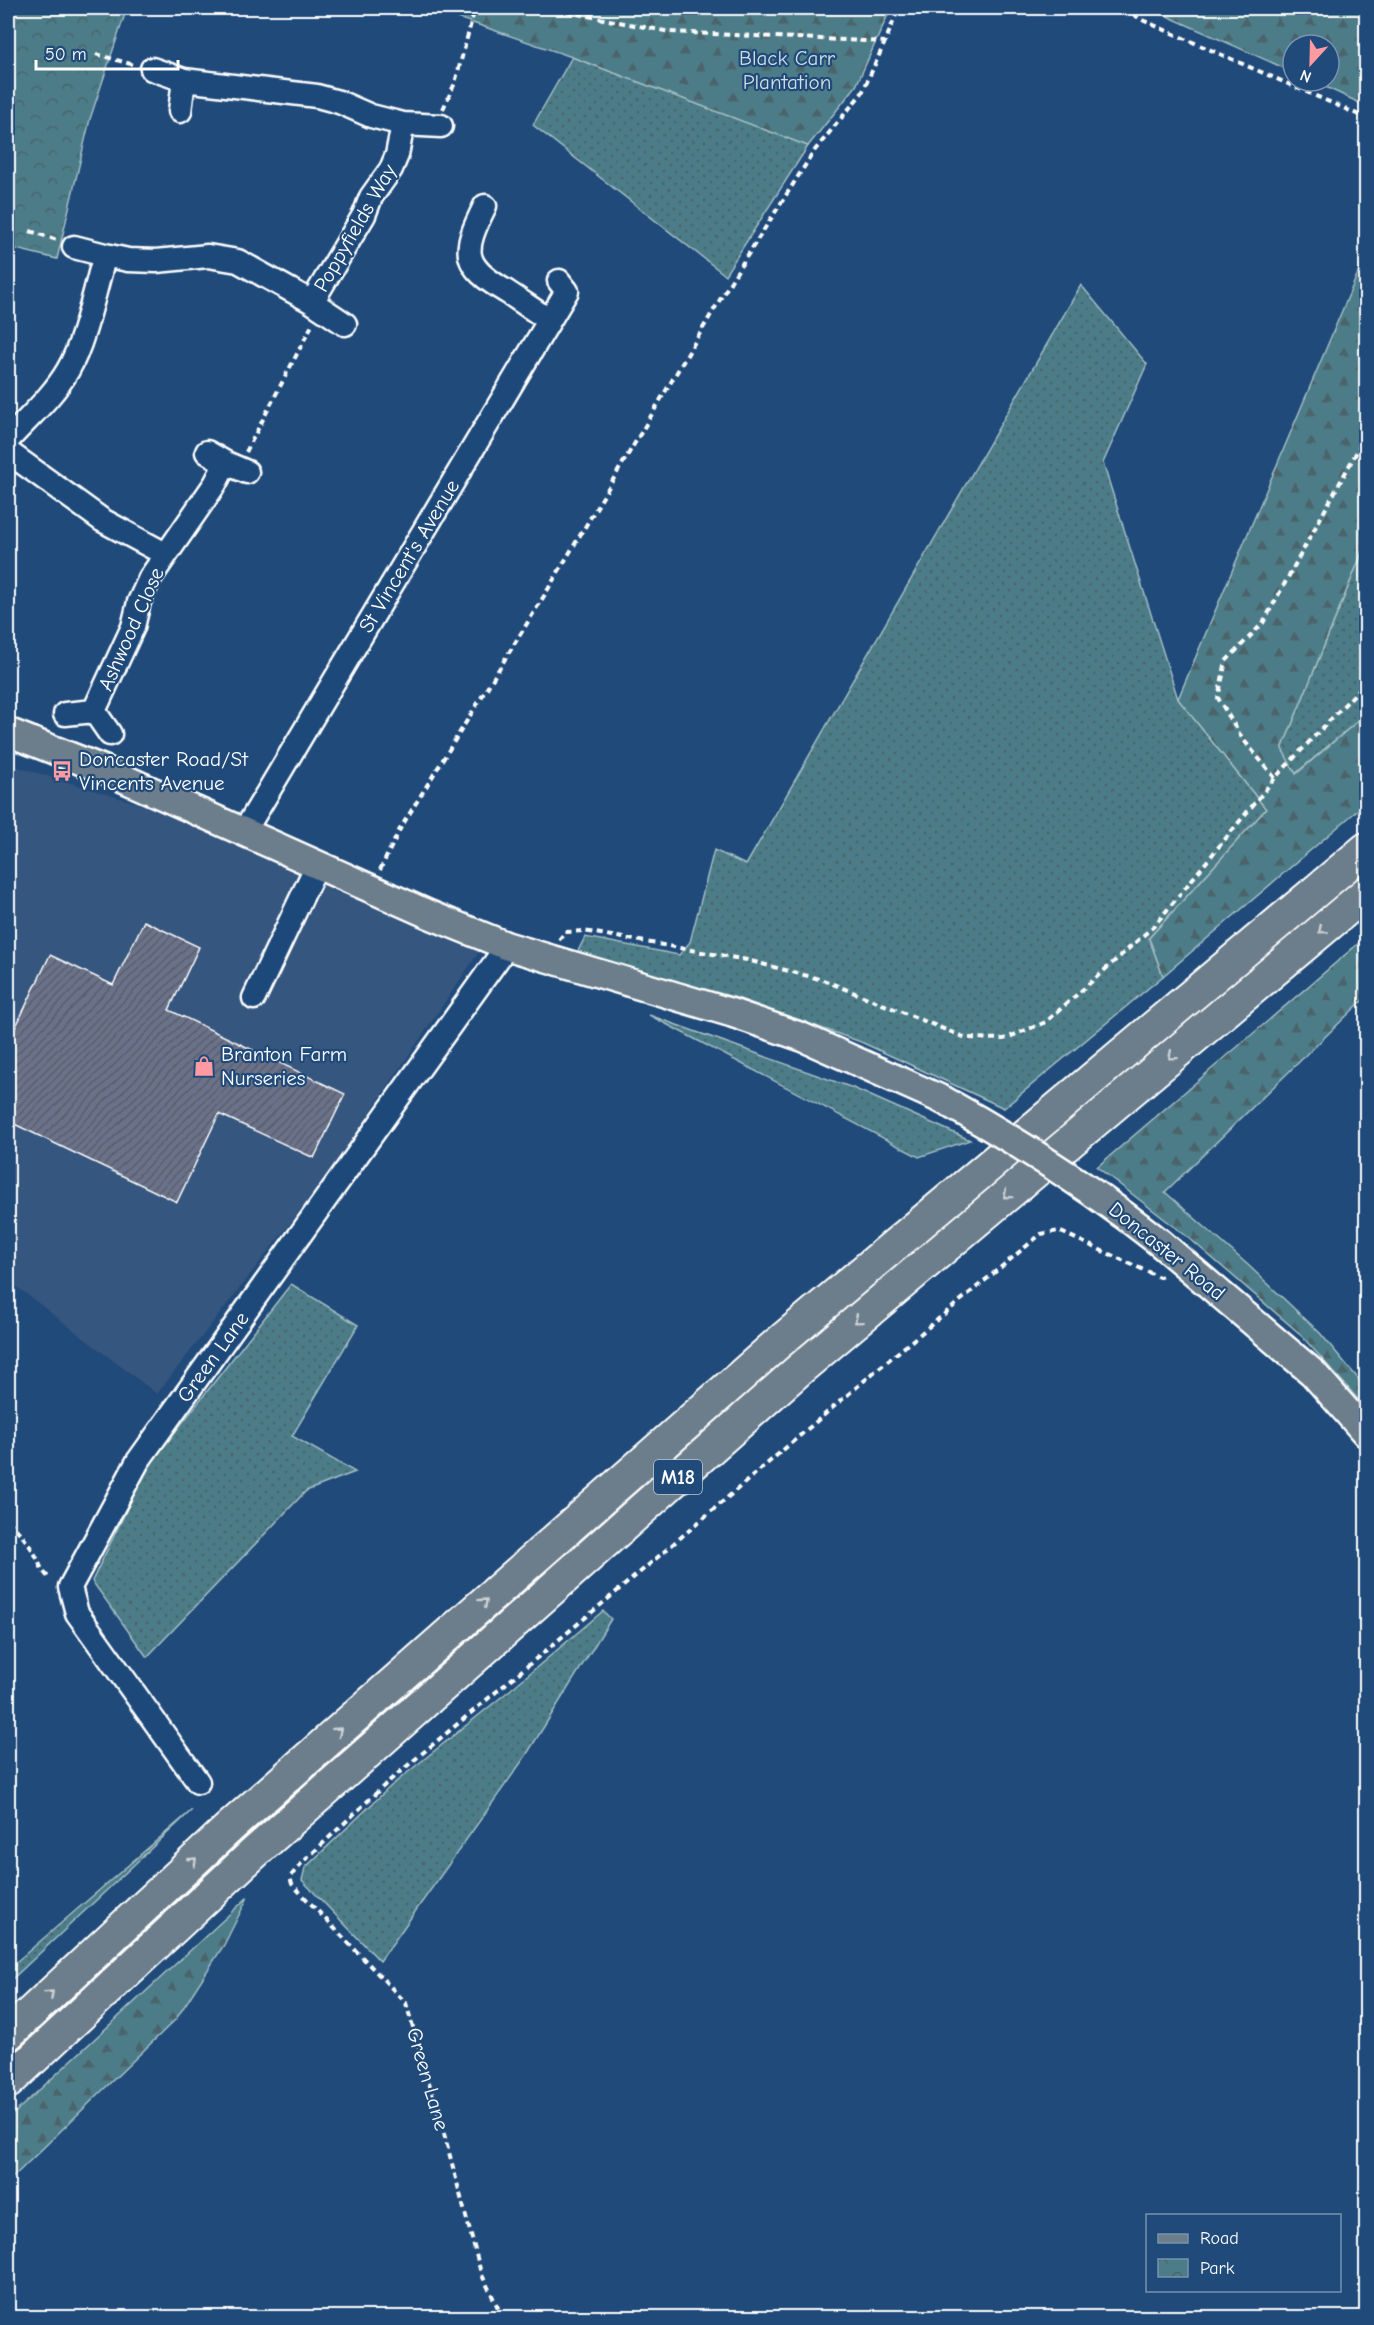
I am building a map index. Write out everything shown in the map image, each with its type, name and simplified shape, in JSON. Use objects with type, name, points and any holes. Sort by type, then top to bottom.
[{"type":"highway","name":"M18","points":[[8,2034],[230,1827],[777,1344],[1366,849]]},
{"type":"highway","name":"M18","points":[[8,2082],[253,1854],[800,1369],[1366,893]]},
{"type":"main road","name":"Doncaster Road","points":[[8,732],[107,771],[428,914],[507,946],[732,1013],[802,1037],[943,1101],[1001,1132],[1117,1209],[1313,1373],[1366,1433]]},
{"type":"street","points":[[152,69],[184,80],[317,96],[339,102],[371,116],[403,124],[438,126]]},
{"type":"street","points":[[180,111],[184,80]]},
{"type":"street","name":"Poppyfields Way","points":[[74,247],[128,260],[156,261],[208,256],[238,261],[316,305],[364,215],[371,197],[391,169],[397,156],[403,124]]},
{"type":"street","points":[[485,206],[473,229],[469,247],[470,261],[486,280],[549,320]]},
{"type":"street","points":[[8,440],[59,385],[69,369],[77,352],[105,255]]},
{"type":"street","name":"St Vincent's Avenue","points":[[244,832],[569,289]]},
{"type":"street","points":[[316,305],[345,324]]},
{"type":"street","name":"Ashwood Close","points":[[8,452],[72,501],[165,554]]},
{"type":"street","points":[[207,452],[237,468]]},
{"type":"street","name":"Ashwood Close","points":[[65,714],[94,711],[133,627],[144,589],[165,554],[215,484],[237,468]]},
{"type":"street","points":[[94,711],[110,734]]},
{"type":"street","points":[[254,998],[317,865]]},
{"type":"street","name":"Green Lane","points":[[70,1587],[138,1461],[507,946]]},
{"type":"street","points":[[70,1587],[77,1613],[198,1782]]},
{"type":"path","points":[[438,126],[455,83],[475,8]]},
{"type":"path","points":[[547,8],[670,32],[885,42]]},
{"type":"path","points":[[373,873],[382,869],[400,829],[544,596],[731,281],[815,150],[862,93],[899,8]]},
{"type":"path","points":[[1125,8],[1140,19],[1366,118]]},
{"type":"path","points":[[96,54],[152,69]]},
{"type":"path","points":[[30,231],[74,247]]},
{"type":"path","points":[[237,468],[316,305]]},
{"type":"path","points":[[1275,778],[1242,738],[1218,698],[1226,661],[1263,623],[1366,435]]},
{"type":"path","points":[[545,957],[566,932],[584,931],[747,960],[823,980],[966,1038],[1004,1039],[1046,1022],[1154,926],[1275,778],[1366,682]]},
{"type":"path","name":"Green Lane","points":[[503,2318],[481,2273],[406,2003],[292,1884],[290,1877],[389,1781],[1041,1234],[1059,1231],[1159,1277],[1172,1275],[1184,1263]]},
{"type":"path","points":[[8,1521],[34,1553],[40,1569],[55,1584],[70,1587]]},
{"type":"shaded area","name":"Branton Farm Nurseries","points":[[8,764],[143,805],[479,952],[324,1180],[157,1394],[8,1280]]},
{"type":"green space","points":[[8,8],[127,8],[90,119],[57,259],[8,247]]},
{"type":"green space","name":"Black Carr Plantation","points":[[429,8],[891,8],[856,86],[808,146],[572,57]]},
{"type":"green space","points":[[1149,8],[1366,8],[1366,106],[1338,93],[1341,93],[1341,33],[1281,33],[1281,67]]},
{"type":"green space","points":[[572,57],[808,146],[725,275],[533,125]]},
{"type":"green space","points":[[1366,254],[1366,543],[1282,749],[1296,774],[1366,714],[1366,803],[1163,976],[1149,938],[1266,809],[1178,699]]},
{"type":"green space","points":[[1081,285],[1147,364],[1103,463],[1178,699],[1266,809],[1149,938],[1163,976],[1004,1108],[861,1042],[734,997],[576,955],[585,937],[679,955],[690,942],[714,850],[746,865]]},
{"type":"green space","points":[[1366,543],[1366,714],[1295,774],[1282,749]]},
{"type":"green space","points":[[1366,937],[1366,997],[1165,1192],[1248,1265],[1320,1333],[1366,1388],[1366,1408],[1299,1333],[1189,1238],[1097,1167]]},
{"type":"green space","points":[[649,1015],[853,1088],[970,1140],[919,1157]]},
{"type":"green space","points":[[291,1284],[358,1325],[292,1436],[355,1472],[306,1491],[147,1657],[92,1581],[147,1468]]},
{"type":"green space","points":[[603,1611],[611,1619],[525,1757],[380,1961],[302,1880],[305,1868],[392,1785]]},
{"type":"green space","points":[[192,1810],[8,1983],[8,1969]]},
{"type":"green space","points":[[248,1897],[224,1945],[176,2019],[8,2182],[8,2119]]},
{"type":"building","points":[[144,921],[199,947],[169,1010],[345,1094],[314,1158],[219,1114],[177,1202],[8,1121],[8,1043],[50,955],[113,985]]},
{"type":"place","name":"Doncaster Road/St Vincents Avenue","points":[[62,771]]},
{"type":"place","name":"Branton Farm Nurseries","points":[[204,1066]]}]
